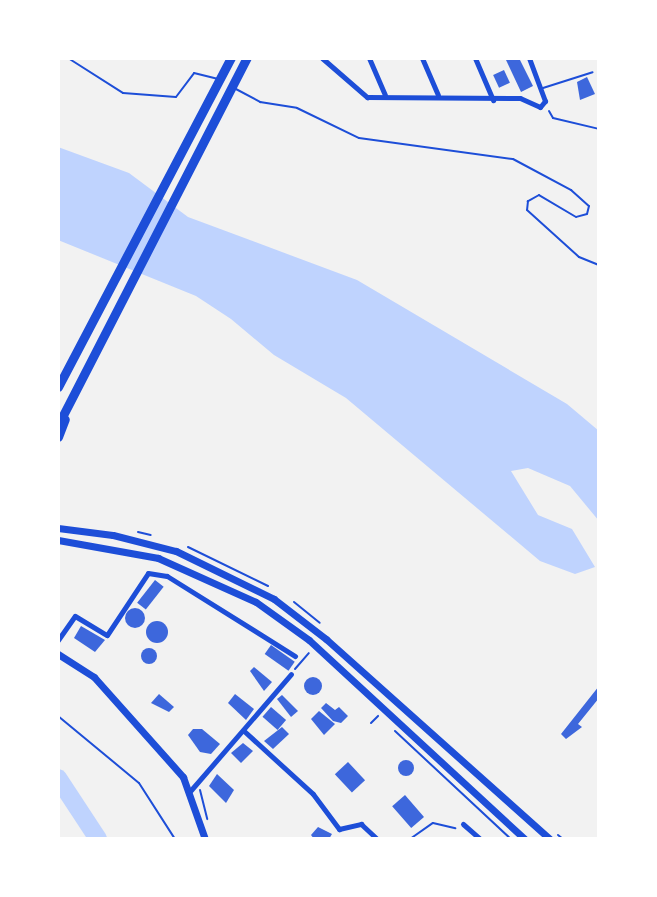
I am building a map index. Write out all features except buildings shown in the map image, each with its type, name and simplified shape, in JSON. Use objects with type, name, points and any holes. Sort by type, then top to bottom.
[{"type":"highway","points":[[58,387],[231,58]]},
{"type":"highway","points":[[58,425],[247,58]]},
{"type":"highway","points":[[58,437],[76,390]]},
{"type":"main road","points":[[58,528],[113,535],[176,551],[265,593],[326,639],[550,839]]},
{"type":"main road","points":[[58,540],[116,548],[179,565],[275,614],[525,839]]},
{"type":"main road","points":[[58,654],[94,677],[191,790],[205,839]]},
{"type":"street","points":[[322,58],[358,93],[438,95],[493,101],[524,98],[540,107],[545,101],[529,58]]},
{"type":"street","points":[[369,58],[385,95]]},
{"type":"street","points":[[422,58],[438,95]]},
{"type":"street","points":[[475,58],[493,101]]},
{"type":"street","points":[[58,640],[75,616],[107,635],[148,573],[167,576],[295,656]]},
{"type":"street","points":[[191,790],[291,674]]},
{"type":"street","points":[[244,731],[313,794],[339,829],[361,824],[377,839]]},
{"type":"street","points":[[463,824],[480,839]]},
{"type":"lane","points":[[68,58],[123,93],[176,97],[201,71],[260,102],[297,108],[359,138],[513,159],[571,190],[589,206],[587,214],[576,217],[539,195],[528,201],[527,210],[579,257],[599,265]]},
{"type":"lane","points":[[541,89],[593,72]]},
{"type":"lane","points":[[58,716],[139,783],[175,839]]},
{"type":"path","points":[[549,111],[553,118],[599,129]]},
{"type":"path","points":[[301,644],[319,660]]},
{"type":"path","points":[[291,674],[310,652]]},
{"type":"path","points":[[369,706],[486,819],[511,839]]},
{"type":"path","points":[[371,723],[378,715]]},
{"type":"path","points":[[482,823],[486,819]]},
{"type":"path","points":[[410,839],[426,825],[451,829],[463,824]]},
{"type":"water","points":[[58,147],[129,173],[188,217],[357,280],[567,404],[599,431],[599,521],[570,486],[528,468],[511,471],[538,515],[572,529],[595,567],[575,574],[540,561],[346,398],[274,355],[231,319],[196,296],[58,240]]},
{"type":"waterway","points":[[58,778],[98,839]]}]
